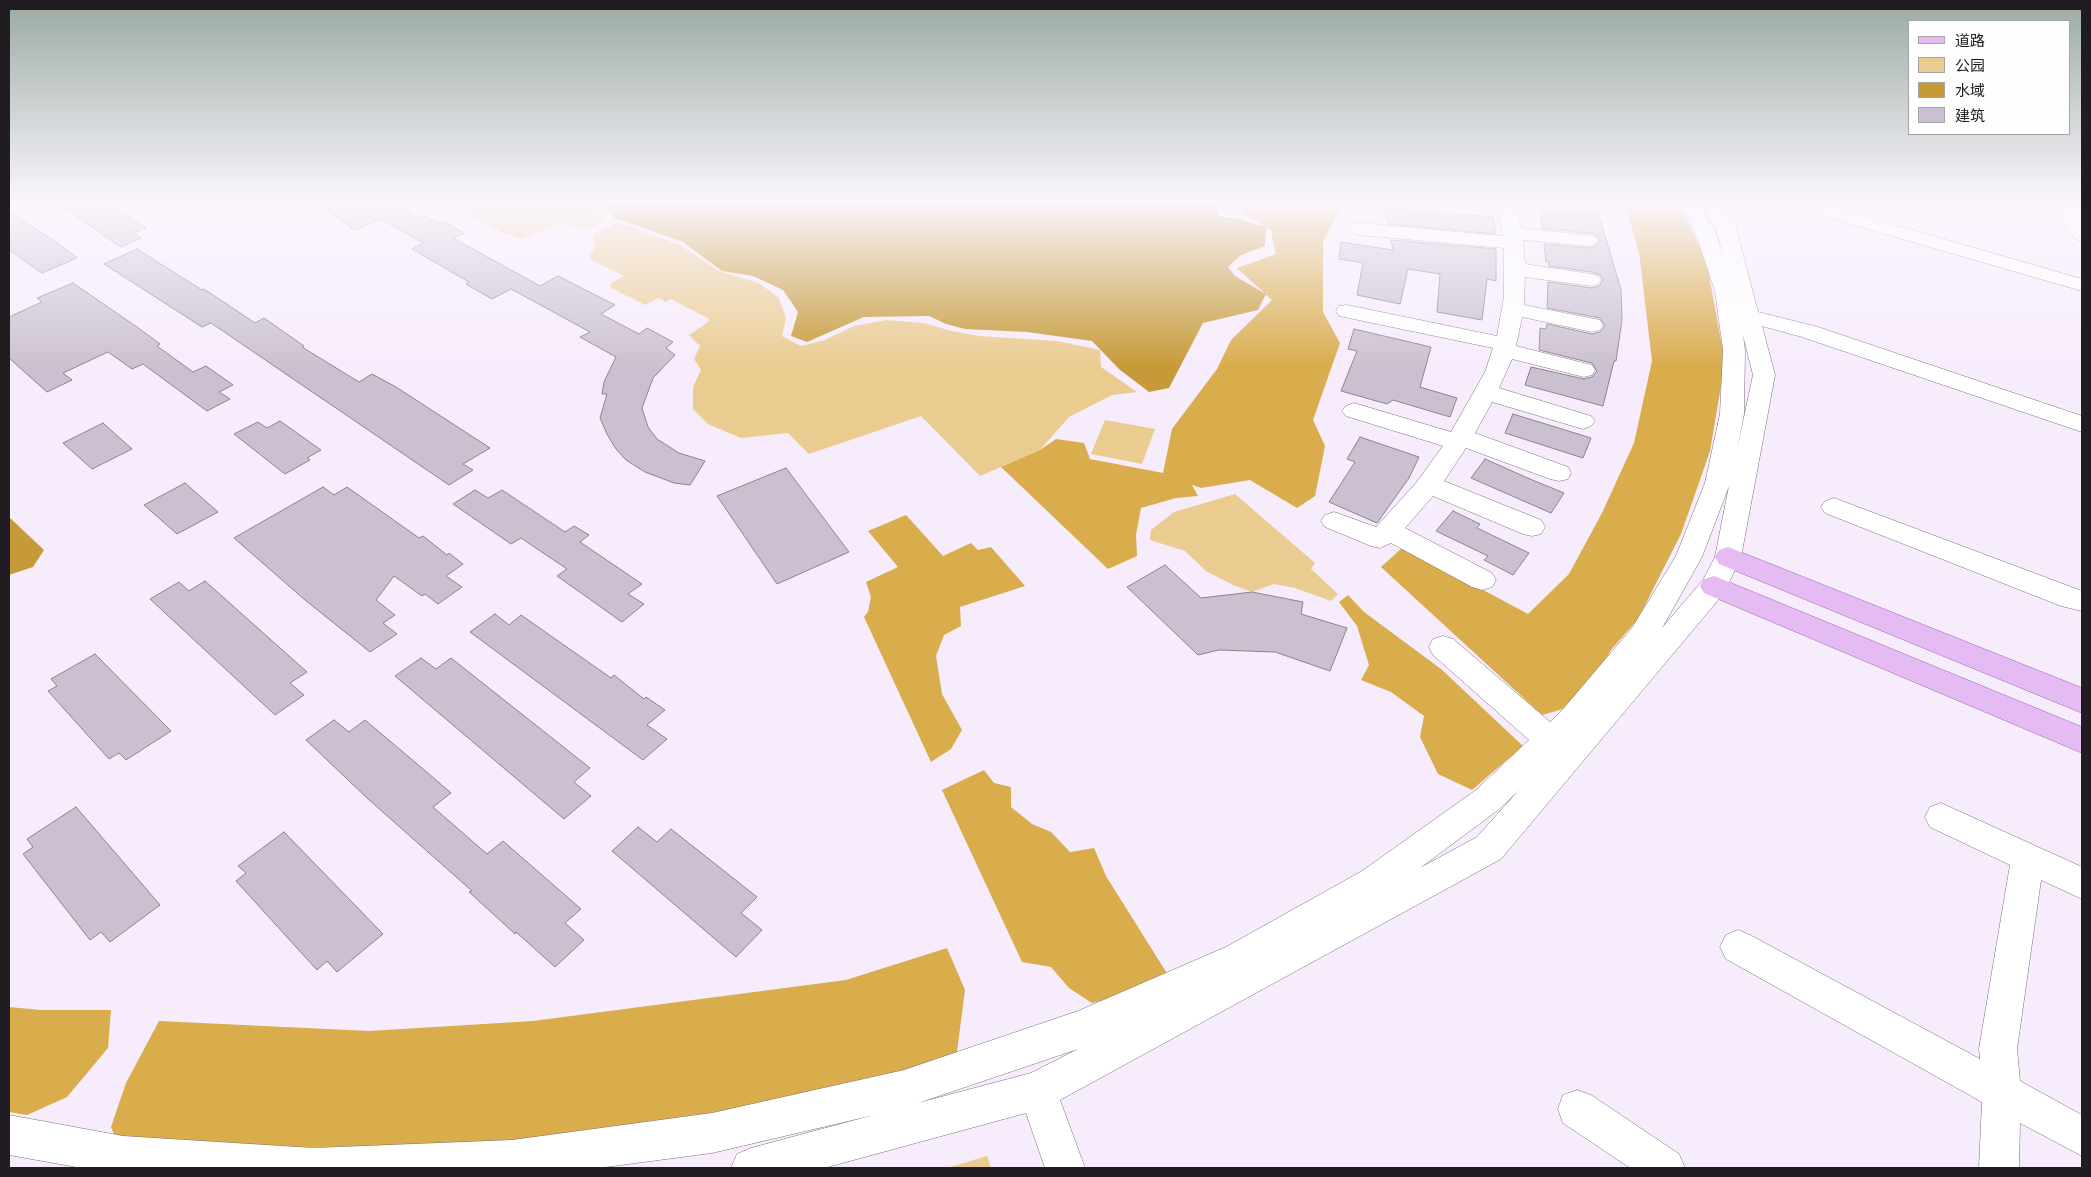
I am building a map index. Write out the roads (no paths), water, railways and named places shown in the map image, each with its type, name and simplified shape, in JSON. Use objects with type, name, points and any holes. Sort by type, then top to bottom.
[{"type":"main road","points":[[1728,557],[2082,701]]},
{"type":"main road","points":[[1714,586],[2082,740]]},
{"type":"street","points":[[1334,521],[1380,539],[1428,484],[1460,440],[1496,372],[1504,347],[1515,297],[1514,259]]},
{"type":"street","points":[[9,1135],[124,1156],[314,1168],[512,1160],[712,1134],[904,1089],[1081,1029],[1239,959],[1374,882],[1487,800],[1575,717],[1642,636],[1689,557],[1718,483],[1732,414],[1734,350],[1725,291],[1714,259]]},
{"type":"street","points":[[751,1168],[1037,1091],[1489,848],[1714,586],[1728,557],[1764,375],[1734,259]]},
{"type":"street","points":[[1992,259],[2082,285]]},
{"type":"street","points":[[1514,270],[1591,280]]},
{"type":"street","points":[[1513,309],[1592,325]]},
{"type":"street","points":[[1346,310],[1504,347],[1584,370]]},
{"type":"street","points":[[1749,316],[1820,335],[2082,424]]},
{"type":"street","points":[[1486,392],[1583,421]]},
{"type":"street","points":[[1354,411],[1460,440],[1559,473]]},
{"type":"street","points":[[1428,484],[1532,527]]},
{"type":"street","points":[[1834,507],[2082,602]]},
{"type":"street","points":[[1388,530],[1482,580]]},
{"type":"street","points":[[1443,647],[1550,740]]},
{"type":"street","points":[[1941,817],[2082,883]]},
{"type":"street","points":[[1999,1168],[2002,1093],[1998,1049],[2028,858]]},
{"type":"street","points":[[1738,946],[2082,1136]]},
{"type":"street","points":[[1037,1091],[1065,1168]]},
{"type":"street","points":[[1577,1109],[1665,1168]]},
{"type":"water","points":[[706,259],[1237,259],[1228,267],[1235,276],[1266,294],[1258,310],[1203,323],[1169,388],[1149,392],[1119,369],[1092,341],[1027,332],[965,329],[946,324],[929,316],[864,317],[807,342],[791,336],[798,312],[783,290],[753,276],[722,271]]},
{"type":"water","points":[[9,517],[44,550],[33,567],[9,575]]}]
